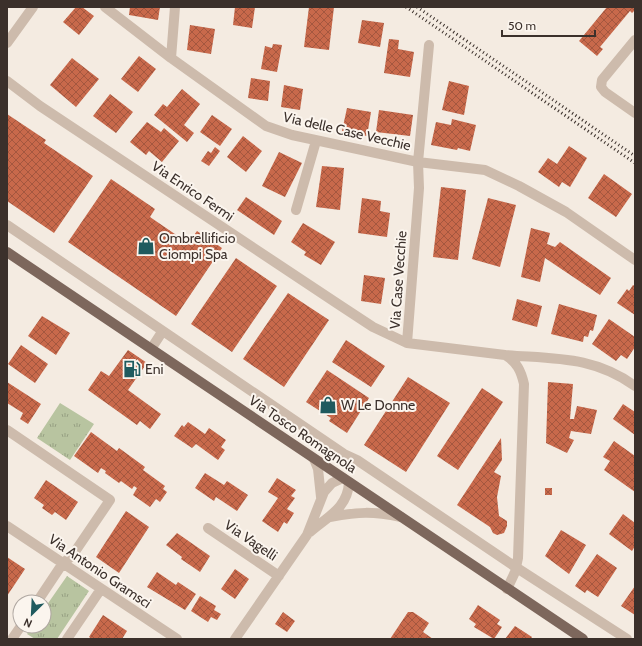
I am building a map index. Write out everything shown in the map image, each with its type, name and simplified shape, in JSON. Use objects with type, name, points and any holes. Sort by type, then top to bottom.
[{"type":"main road","name":"Via Tosco Romagnola","points":[[7,252],[583,639]]},
{"type":"street","points":[[7,43],[34,7]]},
{"type":"street","name":"Via delle Case Vecchie","points":[[105,7],[266,126],[316,141],[418,162],[485,170],[566,212],[635,260]]},
{"type":"street","points":[[172,58],[175,7]]},
{"type":"street","points":[[635,40],[602,80],[601,87],[605,92],[635,113]]},
{"type":"street","name":"Via Case Vecchie","points":[[429,45],[418,162],[419,188],[407,343],[588,362],[619,375],[635,386]]},
{"type":"street","name":"Via Enrico Fermi","points":[[7,81],[40,106],[373,327],[407,343]]},
{"type":"street","points":[[296,210],[316,141]]},
{"type":"street","points":[[7,226],[344,454],[357,460],[517,568],[627,639]]},
{"type":"street","points":[[151,348],[162,332]]},
{"type":"street","points":[[505,354],[517,365],[524,384],[517,568],[507,588]]},
{"type":"street","points":[[7,430],[110,500],[72,556],[63,563],[42,594]]},
{"type":"street","name":"Via Vagelli","points":[[314,459],[318,469],[321,497]]},
{"type":"street","name":"Via Vagelli","points":[[235,639],[307,535],[321,497],[328,487],[346,480],[348,493],[345,500],[330,517],[307,535]]},
{"type":"street","name":"Via Vagelli","points":[[330,517],[360,512],[376,512],[401,517]]},
{"type":"street","name":"Via Antonio Gramsci","points":[[7,526],[173,638]]},
{"type":"street","name":"Via Vagelli","points":[[208,528],[279,576]]},
{"type":"street","points":[[67,639],[101,589]]},
{"type":"green space","points":[[60,403],[94,424],[70,460],[37,438]]},
{"type":"green space","points":[[67,576],[89,591],[57,639],[35,639],[27,634],[52,634],[52,598]]},
{"type":"building","points":[[76,7],[82,7],[94,16],[79,35],[63,22]]},
{"type":"building","points":[[130,7],[160,7],[158,20],[129,15]]},
{"type":"building","points":[[235,7],[255,7],[252,28],[233,25]]},
{"type":"building","points":[[309,7],[334,7],[329,50],[304,47]]},
{"type":"building","points":[[607,7],[635,7],[635,10],[632,13],[630,11],[600,47],[603,49],[597,56],[579,41]]},
{"type":"building","points":[[362,20],[384,23],[380,47],[358,43]]},
{"type":"building","points":[[190,25],[215,29],[211,54],[187,50]]},
{"type":"building","points":[[389,39],[399,40],[398,49],[414,52],[410,77],[384,73]]},
{"type":"building","points":[[273,44],[282,45],[277,72],[261,69],[265,46],[272,48]]},
{"type":"building","points":[[139,56],[156,69],[138,92],[121,79]]},
{"type":"building","points":[[72,58],[99,79],[76,107],[50,85]]},
{"type":"building","points":[[251,78],[270,81],[268,101],[248,98]]},
{"type":"building","points":[[449,81],[469,86],[464,115],[442,110]]},
{"type":"building","points":[[284,85],[303,89],[300,110],[281,107]]},
{"type":"building","points":[[182,89],[200,104],[184,125],[194,133],[187,142],[154,115],[163,104],[167,107]]},
{"type":"building","points":[[110,94],[133,112],[116,133],[93,116]]},
{"type":"building","points":[[347,108],[371,112],[367,136],[342,131]]},
{"type":"building","points":[[379,110],[413,115],[410,136],[376,132]]},
{"type":"building","points":[[7,114],[46,140],[44,143],[93,176],[54,233],[7,201]]},
{"type":"building","points":[[212,115],[232,129],[220,146],[200,132]]},
{"type":"building","points":[[452,119],[476,125],[470,151],[431,145],[436,122],[451,125]]},
{"type":"building","points":[[147,122],[161,132],[164,128],[179,141],[162,162],[149,151],[146,155],[130,142]]},
{"type":"building","points":[[243,136],[262,151],[246,172],[227,157]]},
{"type":"building","points":[[569,146],[587,158],[570,187],[562,182],[559,187],[538,172],[548,158],[557,164]]},
{"type":"building","points":[[215,147],[220,151],[209,166],[201,161],[208,151],[211,153]]},
{"type":"building","points":[[279,152],[302,163],[285,197],[262,186]]},
{"type":"building","points":[[322,166],[344,168],[340,210],[316,207]]},
{"type":"building","points":[[604,174],[632,194],[616,217],[588,198]]},
{"type":"building","name":"Ombrellificio Ciompi Spa","points":[[111,179],[155,209],[150,217],[188,243],[197,231],[222,248],[176,316],[68,242]]},
{"type":"building","points":[[441,187],[466,190],[458,260],[433,257]]},
{"type":"building","points":[[246,197],[282,221],[274,235],[237,210]]},
{"type":"building","points":[[362,198],[381,201],[380,211],[390,213],[387,237],[358,233]]},
{"type":"building","points":[[488,198],[516,205],[500,267],[472,259]]},
{"type":"building","points":[[303,223],[335,242],[321,265],[304,255],[306,252],[291,242]]},
{"type":"building","points":[[531,228],[550,233],[547,244],[555,247],[560,242],[611,278],[600,295],[545,258],[540,282],[521,277]]},
{"type":"building","points":[[236,258],[277,286],[232,352],[191,324]]},
{"type":"building","points":[[364,275],[385,278],[381,304],[361,301]]},
{"type":"building","points":[[633,285],[635,286],[635,315],[617,303],[627,289],[629,291]]},
{"type":"building","points":[[288,293],[329,320],[284,387],[243,359]]},
{"type":"building","points":[[517,299],[542,306],[537,327],[512,320]]},
{"type":"building","points":[[559,304],[597,315],[593,331],[590,330],[588,337],[584,336],[583,342],[551,334]]},
{"type":"building","points":[[42,316],[70,333],[56,355],[28,336]]},
{"type":"building","points":[[609,319],[635,337],[635,347],[627,359],[621,355],[616,361],[592,344]]},
{"type":"building","points":[[346,340],[385,366],[371,387],[332,362]]},
{"type":"building","points":[[21,345],[48,364],[35,383],[8,364]]},
{"type":"building","points":[[128,350],[147,363],[128,390],[161,414],[150,429],[140,421],[137,425],[88,390],[101,371],[109,376]]},
{"type":"building","points":[[327,370],[369,398],[347,433],[329,421],[331,418],[306,402]]},
{"type":"building","points":[[408,377],[450,403],[406,472],[364,445]]},
{"type":"building","points":[[7,382],[41,404],[28,424],[20,419],[23,413],[7,403]]},
{"type":"building","points":[[548,382],[573,384],[570,419],[574,419],[577,406],[597,410],[591,434],[571,431],[569,438],[574,440],[567,453],[546,443]]},
{"type":"building","points":[[482,388],[503,402],[458,470],[437,456]]},
{"type":"building","points":[[623,404],[635,412],[635,435],[613,419]]},
{"type":"building","points":[[188,422],[205,434],[209,428],[226,440],[221,447],[225,450],[218,460],[196,444],[192,448],[174,436],[182,425],[184,427]]},
{"type":"building","points":[[91,432],[117,451],[119,448],[145,467],[143,470],[165,486],[163,489],[167,492],[160,502],[156,499],[150,507],[133,495],[137,488],[134,486],[132,489],[121,481],[119,483],[105,473],[106,471],[101,468],[98,473],[74,456]]},
{"type":"building","points":[[501,438],[502,460],[494,472],[501,476],[497,497],[499,516],[507,521],[507,526],[504,533],[497,535],[493,533],[490,527],[457,505]]},
{"type":"building","points":[[614,441],[635,456],[635,492],[604,470],[610,461],[603,457]]},
{"type":"building","points":[[205,473],[224,485],[227,481],[248,495],[237,511],[216,497],[214,501],[195,488]]},
{"type":"building","points":[[277,478],[296,490],[291,496],[295,498],[287,509],[294,513],[287,524],[284,522],[278,532],[262,521],[278,498],[268,492]]},
{"type":"building","points":[[46,480],[78,502],[66,520],[55,512],[52,515],[42,508],[44,505],[34,498]]},
{"type":"building","points":[[545,488],[552,488],[552,495],[545,495]]},
{"type":"building","points":[[126,511],[149,527],[119,573],[96,557]]},
{"type":"building","points":[[623,514],[635,523],[635,546],[632,551],[609,534]]},
{"type":"building","points":[[561,530],[586,545],[569,574],[545,556]]},
{"type":"building","points":[[177,533],[210,556],[200,572],[181,559],[182,557],[166,545]]},
{"type":"building","points":[[597,554],[617,568],[598,597],[587,590],[585,593],[575,586]]},
{"type":"building","points":[[7,557],[25,569],[7,596]]},
{"type":"building","points":[[235,569],[249,579],[235,599],[221,589]]},
{"type":"building","points":[[157,572],[176,585],[178,582],[196,594],[185,610],[147,587]]},
{"type":"building","points":[[635,586],[635,615],[621,606]]},
{"type":"building","points":[[200,596],[216,606],[214,610],[221,614],[217,620],[211,617],[208,622],[191,611]]},
{"type":"building","points":[[478,605],[500,620],[497,624],[502,627],[494,639],[474,627],[476,624],[469,619]]},
{"type":"building","points":[[283,612],[295,621],[287,632],[275,624]]},
{"type":"building","points":[[408,612],[413,612],[429,623],[423,632],[433,639],[390,639]]},
{"type":"building","points":[[103,615],[127,631],[122,639],[92,639],[89,637]]},
{"type":"building","points":[[515,626],[532,637],[531,639],[505,639]]},
{"type":"railway","points":[[406,7],[635,163]]},
{"type":"railway","points":[[417,7],[635,156]]},
{"type":"place","name":"Ombrellificio Ciompi Spa","points":[[146,246]]},
{"type":"place","name":"Eni","points":[[132,369]]},
{"type":"place","name":"W Le Donne","points":[[328,405]]}]
